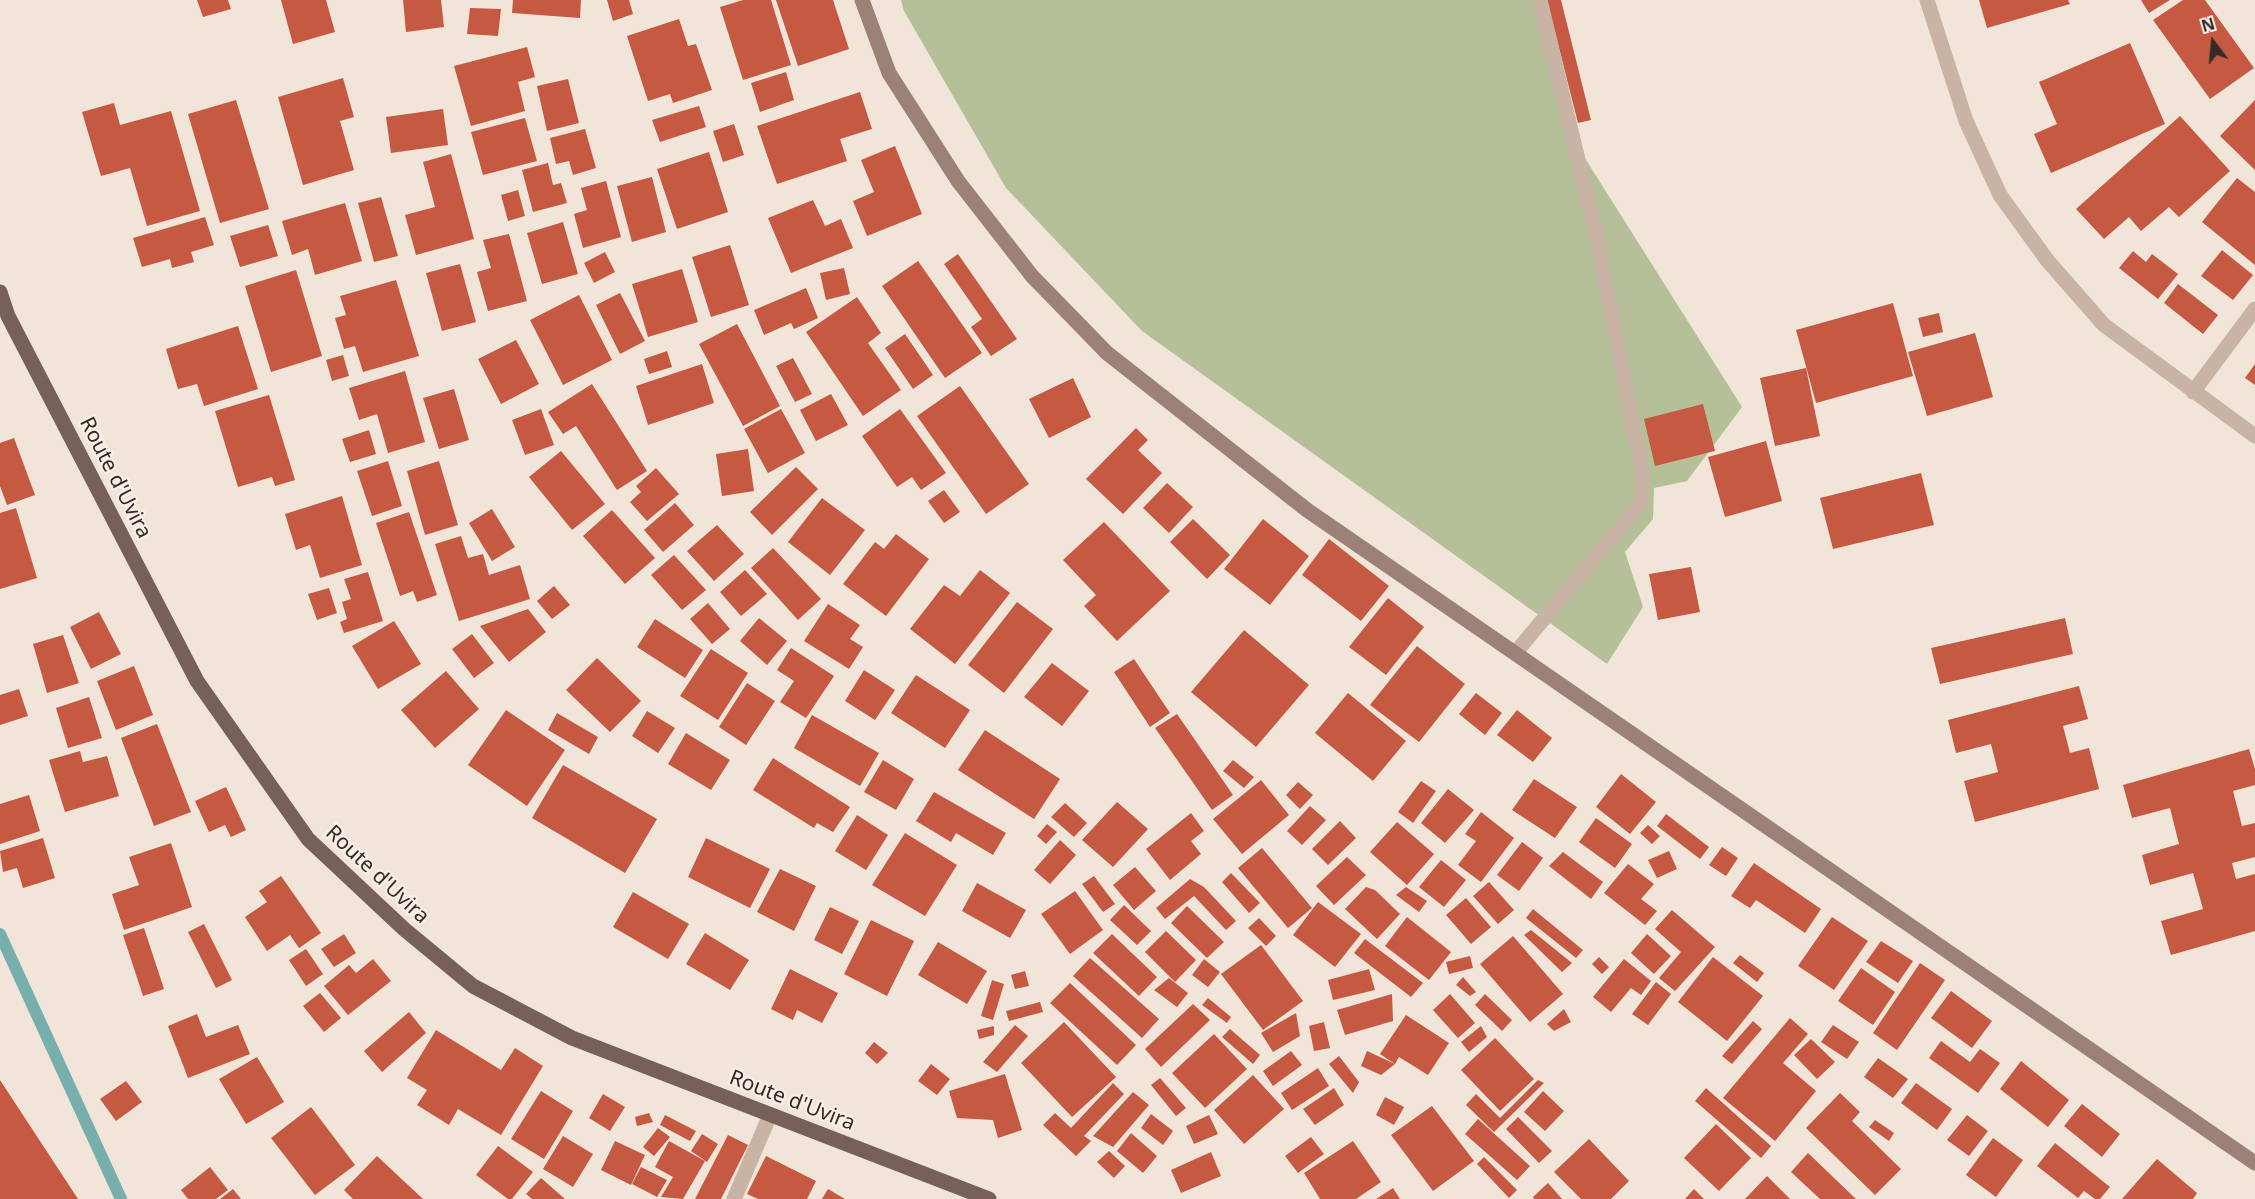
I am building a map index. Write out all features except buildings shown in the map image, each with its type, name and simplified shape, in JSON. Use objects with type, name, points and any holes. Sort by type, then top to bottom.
[{"type":"main road","name":"Route d'Uvira","points":[[0,292],[8,316],[197,681],[308,839],[404,929],[473,986],[572,1038],[988,1199]]},
{"type":"street","points":[[862,0],[889,73],[958,181],[1032,276],[1107,353],[1307,510],[2255,1163]]},
{"type":"street","points":[[1516,652],[1641,503],[1643,476],[1598,240],[1540,0]]},
{"type":"street","points":[[1927,0],[1966,121],[2000,195],[2047,260],[2104,325],[2255,436]]},
{"type":"street","points":[[2193,392],[2255,309]]},
{"type":"street","points":[[734,1199],[770,1114]]},
{"type":"green space","points":[[901,0],[1540,0],[1569,133],[1742,407],[1687,481],[1654,488],[1653,519],[1625,552],[1643,607],[1607,664],[1142,331],[1006,188],[904,11]]},
{"type":"waterway","points":[[0,934],[121,1199]]}]
